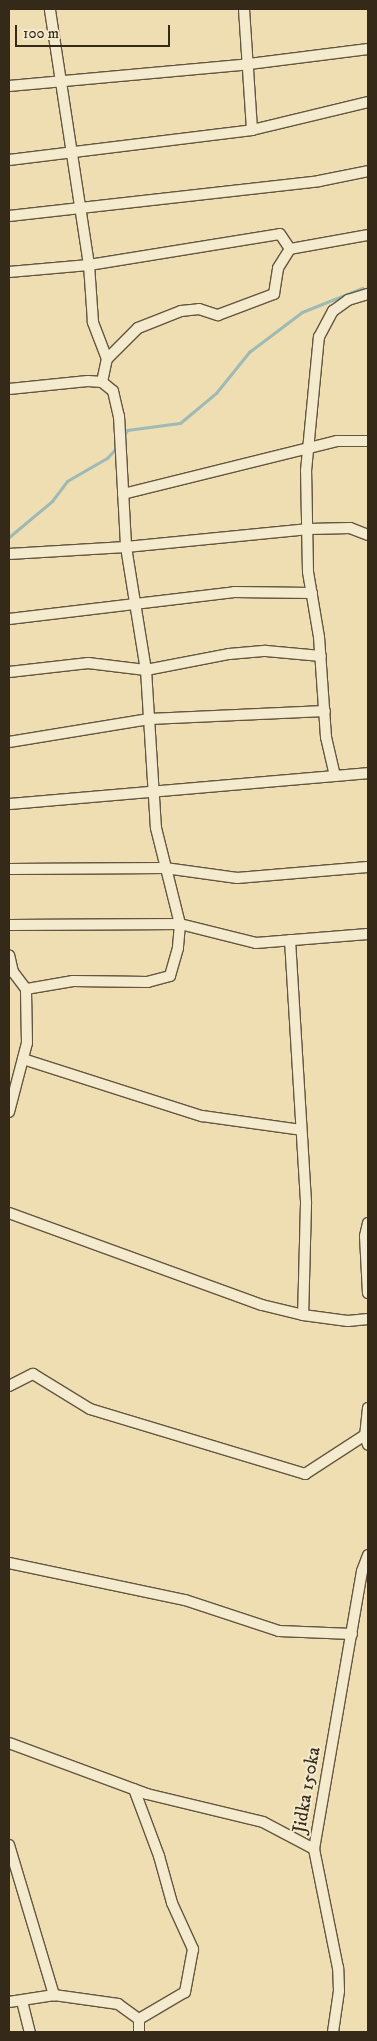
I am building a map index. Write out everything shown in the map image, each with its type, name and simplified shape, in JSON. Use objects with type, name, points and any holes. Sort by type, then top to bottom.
[{"type":"street","points":[[50,9],[89,265],[93,322],[107,359]]},
{"type":"street","points":[[244,9],[252,130]]},
{"type":"street","points":[[9,86],[249,64],[368,49]]},
{"type":"street","points":[[9,160],[252,130],[368,102]]},
{"type":"street","points":[[9,216],[319,181],[368,171]]},
{"type":"street","points":[[9,272],[89,265],[280,234],[290,248]]},
{"type":"street","points":[[102,382],[107,359],[138,328],[181,311],[198,309],[218,315],[274,294],[278,268],[290,248],[368,235]]},
{"type":"street","points":[[335,776],[326,737],[321,656],[312,593],[309,529],[305,494],[307,450],[318,336],[333,311],[348,300],[368,294]]},
{"type":"street","points":[[9,389],[102,382],[114,391],[119,416],[126,547],[146,670],[156,828],[180,924],[178,948],[170,976],[148,982],[73,981],[26,989]]},
{"type":"street","points":[[123,494],[307,450],[337,441],[368,441]]},
{"type":"street","points":[[9,554],[126,547],[309,529],[350,528],[368,535]]},
{"type":"street","points":[[9,619],[234,592],[312,593]]},
{"type":"street","points":[[9,672],[88,663],[146,670],[266,651],[321,656]]},
{"type":"street","points":[[9,742],[149,719],[325,711]]},
{"type":"street","points":[[9,804],[368,773]]},
{"type":"street","points":[[9,869],[166,868],[237,878],[368,867]]},
{"type":"street","points":[[9,925],[180,924],[256,943],[368,934]]},
{"type":"street","points":[[290,940],[300,1130],[306,1204],[303,1315]]},
{"type":"street","points":[[9,955],[11,973],[26,989],[27,1043],[9,1112]]},
{"type":"street","points":[[23,1059],[202,1116],[300,1130]]},
{"type":"street","points":[[9,1213],[128,1254],[183,1278],[303,1315],[348,1321],[368,1319]]},
{"type":"street","points":[[368,1223],[364,1236],[368,1293]]},
{"type":"street","points":[[9,1386],[33,1374],[90,1408],[305,1474],[366,1435]]},
{"type":"street","points":[[368,1408],[366,1435],[368,1445]]},
{"type":"street","name":"Jidka 150ka","points":[[333,2032],[339,1991],[338,1968],[314,1849],[362,1571],[368,1556]]},
{"type":"street","points":[[9,1562],[185,1600],[279,1631],[352,1634]]},
{"type":"street","points":[[9,1743],[134,1789],[263,1822],[314,1849]]},
{"type":"street","points":[[134,1789],[159,1856],[172,1903],[193,1949],[185,1992],[139,2019]]},
{"type":"street","points":[[9,1845],[54,1995]]},
{"type":"street","points":[[9,2002],[54,1995],[118,2004],[139,2019]]},
{"type":"street","points":[[22,2001],[30,2032]]},
{"type":"street","points":[[139,2019],[139,2032]]},
{"type":"waterway","points":[[124,436],[127,430],[180,423],[216,393],[249,352],[302,312],[362,288]]},
{"type":"waterway","points":[[9,537],[52,501],[67,481],[107,458],[118,446]]}]
